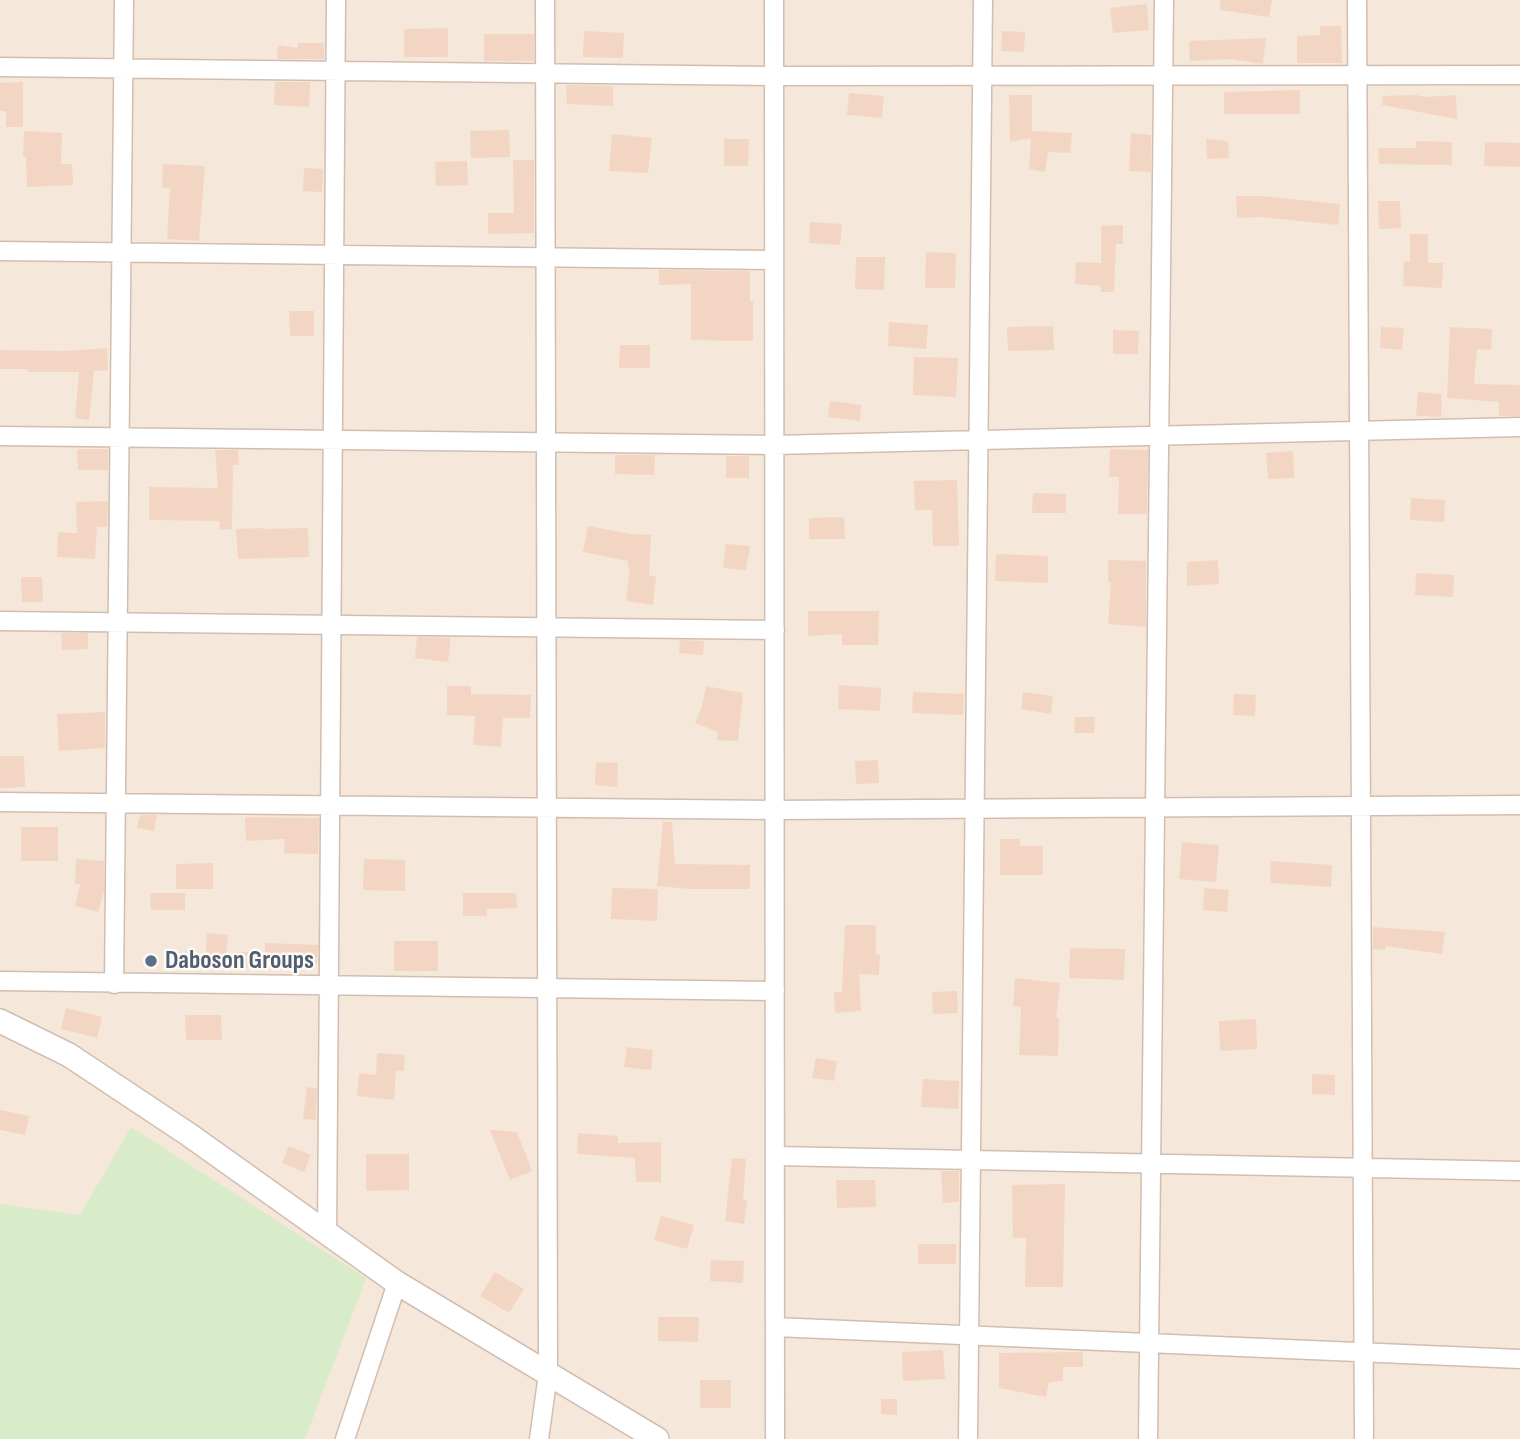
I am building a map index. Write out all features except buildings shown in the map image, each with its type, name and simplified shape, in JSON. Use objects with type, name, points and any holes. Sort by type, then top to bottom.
[{"type":"street","points":[[114,984],[124,0]]},
{"type":"street","points":[[327,1234],[335,0]]},
{"type":"street","points":[[539,1439],[548,1374],[545,0]]},
{"type":"street","points":[[774,0],[775,1439]]},
{"type":"street","points":[[968,1439],[982,0]]},
{"type":"street","points":[[1148,1439],[1164,0]]},
{"type":"street","points":[[1357,0],[1364,1439]]},
{"type":"street","points":[[0,66],[774,76],[1520,75]]},
{"type":"street","points":[[0,251],[774,260]]},
{"type":"street","points":[[0,436],[775,445],[1520,428]]},
{"type":"street","points":[[0,621],[775,630]]},
{"type":"street","points":[[0,802],[775,810],[1520,805]]},
{"type":"street","points":[[0,981],[775,991]]},
{"type":"street","points":[[0,1021],[69,1055],[188,1134],[397,1283],[657,1439]]},
{"type":"street","points":[[775,1156],[1520,1171]]},
{"type":"street","points":[[345,1439],[397,1283]]},
{"type":"street","points":[[775,1327],[1520,1359]]},
{"type":"shaded area","points":[[0,0],[1520,0],[1520,1439],[0,1439]]},
{"type":"green space","points":[[131,1127],[366,1278],[305,1439],[0,1439],[0,1204],[80,1215]]},
{"type":"place","name":"Daboson Groups","points":[[151,961]]}]
